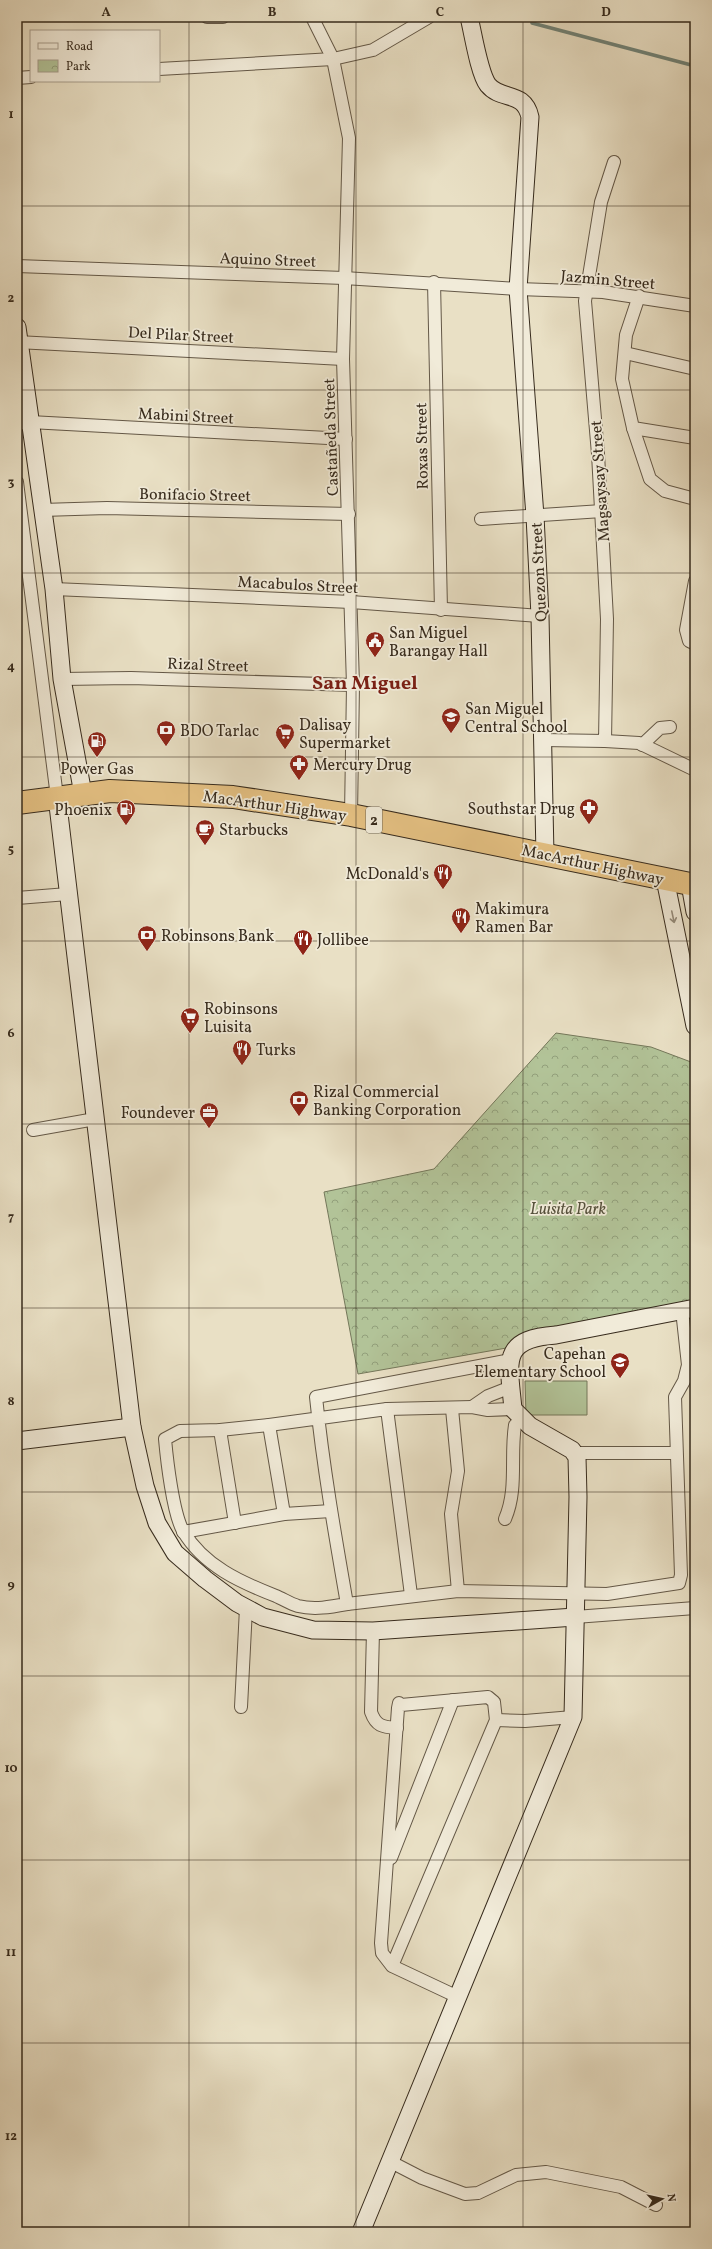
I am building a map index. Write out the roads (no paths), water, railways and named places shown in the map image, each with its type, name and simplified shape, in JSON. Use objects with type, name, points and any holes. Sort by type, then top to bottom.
[{"type":"highway","name":"MacArthur Highway","points":[[17,803],[110,791],[233,797],[351,815],[693,884]]},
{"type":"street","points":[[207,17],[223,17]]},
{"type":"street","name":"Castañeda Street","points":[[312,17],[333,60],[349,138],[343,359],[349,514],[353,685],[351,815]]},
{"type":"street","points":[[160,69],[333,60],[373,50],[429,17]]},
{"type":"street","points":[[469,17],[483,72],[488,85],[495,90],[520,100],[527,107],[530,117],[518,289]]},
{"type":"street","points":[[17,78],[30,77]]},
{"type":"street","name":"Magsaysay Street","points":[[605,741],[607,619],[602,511],[586,315],[586,292],[601,202],[614,162]]},
{"type":"street","name":"Aquino Street","points":[[17,266],[434,282],[518,289]]},
{"type":"street","name":"Roxas Street","points":[[434,282],[441,610]]},
{"type":"street","name":"Jazmin Street","points":[[518,289],[639,296],[695,306]]},
{"type":"street","name":"Quezon Street","points":[[518,289],[535,516],[540,616],[545,855]]},
{"type":"street","points":[[639,296],[626,335],[622,378],[633,428],[650,479],[665,491],[695,499]]},
{"type":"street","points":[[18,337],[24,423],[34,521],[70,795]]},
{"type":"street","name":"Del Pilar Street","points":[[18,337],[343,359]]},
{"type":"street","points":[[625,353],[695,369]]},
{"type":"street","name":"Mabini Street","points":[[24,423],[346,439]]},
{"type":"street","points":[[633,428],[695,438]]},
{"type":"street","points":[[17,482],[34,521],[54,589],[70,795],[68,894],[132,1427],[145,1486],[157,1523],[175,1552],[205,1579],[246,1608],[263,1617],[313,1630],[373,1631],[695,1608]]},
{"type":"street","name":"Bonifacio Street","points":[[34,521],[107,508],[349,514]]},
{"type":"street","points":[[481,519],[602,511]]},
{"type":"street","points":[[692,643],[686,630],[695,581]]},
{"type":"street","name":"Macabulos Street","points":[[54,589],[351,602],[441,610],[540,616]]},
{"type":"street","name":"Rizal Street","points":[[62,679],[131,678],[353,685]]},
{"type":"street","points":[[642,744],[660,728],[670,727]]},
{"type":"street","points":[[543,740],[605,741],[642,744],[695,770]]},
{"type":"street","points":[[665,879],[695,1026]]},
{"type":"street","points":[[693,884],[695,912]]},
{"type":"street","points":[[17,898],[68,894]]},
{"type":"street","points":[[32,1130],[95,1119]]},
{"type":"street","points":[[505,1519],[512,1504],[513,1492],[515,1425],[517,1414],[511,1387],[511,1360],[515,1347],[521,1342],[536,1337],[556,1336],[688,1309],[688,1365],[684,1380],[675,1397],[681,1575],[679,1583],[607,1594],[458,1591],[411,1595],[315,1608],[298,1606],[240,1582],[216,1568],[183,1532],[179,1522],[166,1460],[165,1439],[180,1431],[220,1430],[269,1425],[388,1409],[472,1407],[517,1414],[530,1426],[575,1453],[676,1453]]},
{"type":"street","points":[[347,1604],[331,1511],[316,1397],[511,1360]]},
{"type":"street","points":[[472,1407],[488,1396],[511,1387]]},
{"type":"street","points":[[452,1408],[458,1471],[451,1514],[458,1591]]},
{"type":"street","points":[[388,1409],[411,1595]]},
{"type":"street","points":[[269,1425],[284,1514]]},
{"type":"street","points":[[17,1441],[132,1427]]},
{"type":"street","points":[[220,1430],[235,1523]]},
{"type":"street","points":[[361,2232],[573,1717],[575,1617],[577,1594],[578,1497],[575,1453]]},
{"type":"street","points":[[183,1532],[284,1514],[331,1511]]},
{"type":"street","points":[[241,1707],[246,1608]]},
{"type":"street","points":[[373,1631],[371,1712],[374,1721],[382,1727],[397,1728]]},
{"type":"street","points":[[392,1966],[496,1720],[494,1702],[488,1697],[401,1705],[399,1703],[381,1943],[382,1953],[392,1966],[458,1997]]},
{"type":"street","points":[[386,1870],[453,1700]]},
{"type":"street","points":[[496,1720],[525,1721],[573,1717]]},
{"type":"street","points":[[391,2162],[422,2178],[466,2194],[478,2193],[516,2174],[546,2172],[621,2187],[656,2205]]},
{"type":"waterway","points":[[531,17],[532,23],[695,66]]},
{"type":"place","name":"San Miguel Barangay Hall","points":[[375,658]]},
{"type":"place","name":"San Miguel Central School","points":[[451,734]]},
{"type":"place","name":"BDO Tarlac","points":[[166,747]]},
{"type":"place","name":"Dalisay Supermarket","points":[[285,750]]},
{"type":"place","name":"Power Gas","points":[[97,758]]},
{"type":"place","name":"Mercury Drug","points":[[299,781]]},
{"type":"place","name":"Southstar Drug","points":[[589,825]]},
{"type":"place","name":"Phoenix","points":[[126,826]]},
{"type":"place","name":"Starbucks","points":[[205,846]]},
{"type":"place","name":"McDonald's","points":[[443,890]]},
{"type":"place","name":"Makimura Ramen Bar","points":[[461,934]]},
{"type":"place","name":"Robinsons Bank","points":[[147,952]]},
{"type":"place","name":"Jollibee","points":[[303,956]]},
{"type":"place","name":"Robinsons Luisita","points":[[190,1034]]},
{"type":"place","name":"Turks","points":[[242,1066]]},
{"type":"place","name":"Rizal Commercial Banking Corporation","points":[[299,1117]]},
{"type":"place","name":"Foundever","points":[[209,1129]]},
{"type":"place","name":"Capehan Elementary School","points":[[620,1379]]},
{"type":"district","name":"San Miguel","points":[[365,682]]},
{"type":"park label","name":"Luisita Park","points":[[568,1208]]}]
